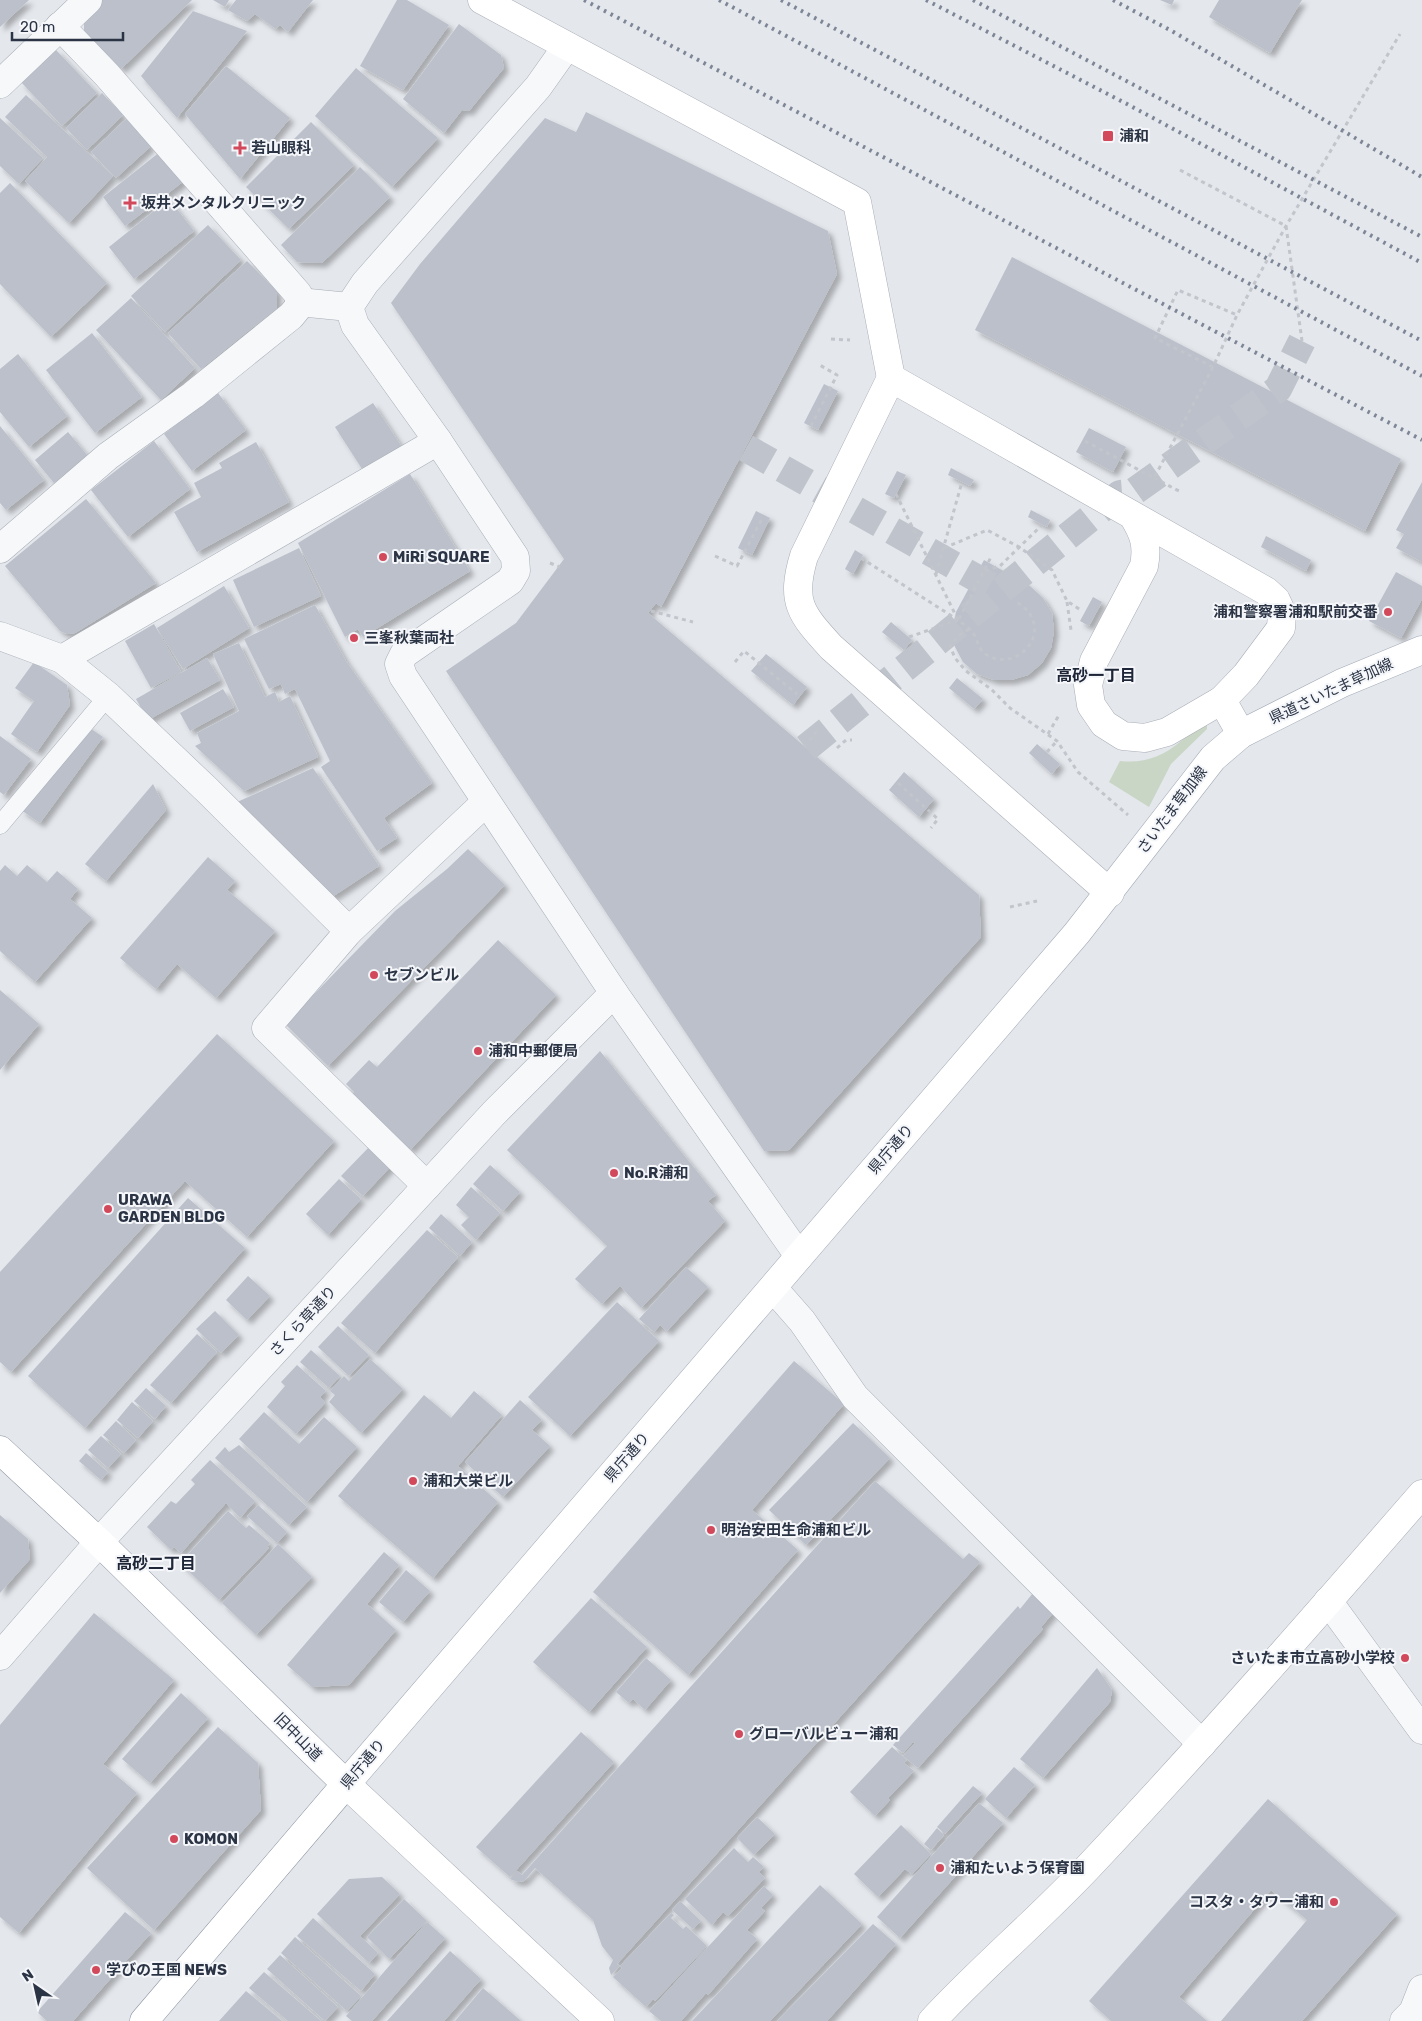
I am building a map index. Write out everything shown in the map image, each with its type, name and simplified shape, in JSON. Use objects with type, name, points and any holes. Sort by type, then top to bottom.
[{"type":"main road","points":[[482,0],[857,202],[891,378],[804,556],[796,581],[800,606],[811,626],[831,647],[1110,893]]},
{"type":"main road","points":[[891,378],[1266,591],[1276,600],[1282,613],[1281,628],[1246,675],[1222,700],[1167,732],[1146,738],[1123,736],[1104,724],[1091,705],[1088,685],[1094,661],[1144,566],[1147,551],[1144,533],[1133,516]]},
{"type":"main road","name":"県道さいたま草加線","points":[[1241,734],[1342,683],[1422,650]]},
{"type":"main road","points":[[1222,700],[1241,734]]},
{"type":"main road","name":"さいたま草加線","points":[[1110,893],[1188,788],[1213,758],[1241,734]]},
{"type":"main road","name":"県庁通り","points":[[144,2021],[1110,893]]},
{"type":"main road","name":"旧中山道","points":[[0,1450],[99,1542],[346,1784],[600,2021]]},
{"type":"main road","points":[[932,2021],[966,1984],[1092,1864],[1202,1744],[1422,1494]]},
{"type":"street","points":[[0,84],[88,0]]},
{"type":"street","points":[[0,549],[108,456],[193,395],[291,316],[300,305],[298,294],[292,286],[107,74],[60,26]]},
{"type":"street","points":[[349,307],[365,283],[538,87],[567,46]]},
{"type":"street","points":[[299,302],[349,307]]},
{"type":"street","points":[[349,307],[355,325],[438,441],[515,557],[516,571],[510,581],[404,654],[399,664],[403,676],[614,993],[799,1256]]},
{"type":"street","points":[[62,659],[438,441]]},
{"type":"street","points":[[0,636],[62,659],[108,696],[207,790],[349,931]]},
{"type":"street","points":[[427,1186],[266,1028],[349,931],[486,802]]},
{"type":"street","name":"さくら草通り","points":[[0,1656],[99,1542],[494,1113],[614,993]]},
{"type":"street","points":[[773,1288],[802,1321],[854,1397],[1202,1744]]},
{"type":"street","points":[[1328,1602],[1422,1730]]},
{"type":"street","points":[[1404,2021],[1413,2012],[1422,1989]]},
{"type":"lane","points":[[0,825],[108,696]]},
{"type":"path","points":[[1154,478],[1213,367],[1237,315],[1286,226],[1400,34]]},
{"type":"path","points":[[1180,170],[1286,226]]},
{"type":"path","points":[[1286,226],[1302,341]]},
{"type":"path","points":[[1213,367],[1155,338],[1178,290],[1237,315]]},
{"type":"path","points":[[811,426],[837,375],[818,364]]},
{"type":"path","points":[[1085,441],[1179,491]]},
{"type":"path","points":[[936,575],[962,482]]},
{"type":"path","points":[[896,494],[958,620]]},
{"type":"path","points":[[715,556],[737,566],[763,517]]},
{"type":"path","points":[[985,571],[1000,566],[1042,525]]},
{"type":"path","points":[[944,548],[987,530],[1019,547],[1052,570],[1067,601],[1085,613]]},
{"type":"path","points":[[909,637],[958,620],[991,557]]},
{"type":"path","points":[[861,558],[958,620],[969,629],[986,655],[1004,659],[1013,658],[1022,653],[1034,640],[1035,630],[1030,613],[1016,602]]},
{"type":"path","points":[[650,611],[693,622]]},
{"type":"path","points":[[969,629],[958,636],[950,646],[955,658],[966,671],[990,689],[1010,708],[1057,741],[1078,772],[1131,817]]},
{"type":"path","points":[[735,662],[744,651],[796,694]]},
{"type":"path","points":[[804,746],[817,731]]},
{"type":"path","points":[[837,748],[846,740],[852,740]]},
{"type":"path","points":[[1047,752],[1057,741]]},
{"type":"path","points":[[898,783],[938,819],[931,828]]},
{"type":"path","points":[[1010,907],[1037,901]]},
{"type":"green space","points":[[1207,724],[1207,729],[1171,764],[1149,807],[1109,782],[1120,761],[1129,762],[1153,758],[1168,751],[1197,729]]},
{"type":"building","points":[[0,0],[29,0],[0,27]]},
{"type":"building","points":[[101,0],[192,0],[121,69],[84,31],[84,17]]},
{"type":"building","points":[[213,0],[229,0],[225,7]]},
{"type":"building","points":[[236,0],[313,0],[288,32],[280,25],[276,29],[255,14],[247,21],[228,10]]},
{"type":"building","points":[[397,0],[407,0],[449,25],[403,90],[360,66]]},
{"type":"building","points":[[1160,0],[1174,0],[1172,5]]},
{"type":"building","points":[[1219,0],[1302,0],[1270,53],[1209,17]]},
{"type":"building","points":[[193,11],[247,31],[177,118],[141,76]]},
{"type":"building","points":[[459,24],[501,55],[504,68],[469,111],[462,110],[444,133],[403,99]]},
{"type":"building","points":[[56,50],[97,93],[62,126],[21,82]]},
{"type":"building","name":"若山眼科","points":[[226,66],[290,118],[240,179],[185,114]]},
{"type":"building","points":[[356,68],[438,138],[392,187],[315,116]]},
{"type":"building","points":[[102,93],[123,115],[87,150],[66,128]]},
{"type":"building","points":[[26,95],[113,176],[69,223],[25,181],[47,157],[5,117]]},
{"type":"building","points":[[586,112],[828,231],[837,274],[661,607],[656,603],[648,613],[979,895],[981,937],[789,1150],[764,1151],[446,671],[516,623],[564,559],[391,303],[420,264],[545,118],[576,132]]},
{"type":"building","points":[[0,118],[43,158],[19,184],[0,166]]},
{"type":"building","points":[[126,119],[151,146],[116,178],[91,152]]},
{"type":"building","points":[[311,122],[354,165],[289,229],[246,187]]},
{"type":"building","points":[[161,151],[184,181],[125,226],[103,197]]},
{"type":"building","points":[[360,167],[390,197],[322,263],[297,262],[281,245]]},
{"type":"building","points":[[10,183],[107,283],[51,337],[0,284],[0,193]]},
{"type":"building","points":[[169,199],[194,231],[134,279],[109,247]]},
{"type":"building","points":[[208,225],[241,260],[165,332],[131,296]]},
{"type":"building","points":[[1012,257],[1401,459],[1365,531],[975,330]]},
{"type":"building","points":[[247,261],[277,291],[277,308],[201,369],[168,333]]},
{"type":"building","points":[[131,298],[195,368],[161,400],[96,330]]},
{"type":"building","points":[[92,333],[142,397],[95,433],[46,370]]},
{"type":"building","points":[[18,354],[67,416],[29,447],[0,412],[0,369]]},
{"type":"building","points":[[824,384],[838,391],[818,430],[804,423]]},
{"type":"building","points":[[218,393],[246,430],[192,471],[164,434]]},
{"type":"building","points":[[373,403],[402,447],[364,472],[335,427]]},
{"type":"building","points":[[0,426],[44,480],[6,510],[0,503]]},
{"type":"building","points":[[1089,428],[1126,447],[1113,472],[1076,452]]},
{"type":"building","points":[[68,432],[87,455],[54,483],[35,460]]},
{"type":"building","points":[[154,441],[190,489],[128,537],[91,490]]},
{"type":"building","points":[[256,442],[289,502],[197,552],[174,512],[201,497],[194,483],[222,468],[219,463]]},
{"type":"building","points":[[951,468],[974,480],[970,486],[948,475]]},
{"type":"building","points":[[897,471],[906,475],[894,498],[885,494]]},
{"type":"building","name":"MiRi SQUARE","points":[[410,474],[470,571],[363,637],[358,629],[345,637],[298,543]]},
{"type":"building","points":[[1422,482],[1422,562],[1396,548],[1404,534],[1396,530]]},
{"type":"building","points":[[86,499],[156,583],[75,633],[67,634],[60,631],[5,566]]},
{"type":"building","points":[[1031,510],[1050,520],[1047,527],[1028,517]]},
{"type":"building","points":[[756,511],[770,518],[752,555],[738,548]]},
{"type":"building","points":[[1266,536],[1311,560],[1306,571],[1261,547]]},
{"type":"building","points":[[299,548],[321,596],[254,627],[233,580]]},
{"type":"building","points":[[855,550],[863,555],[853,574],[845,569]]},
{"type":"building","points":[[984,560],[1030,586],[1043,598],[1052,613],[1054,631],[1051,648],[1042,663],[1028,675],[1011,680],[994,680],[977,674],[963,662],[955,647],[952,629],[956,612]]},
{"type":"building","points":[[1396,572],[1422,586],[1422,599],[1401,638],[1369,621]]},
{"type":"building","points":[[224,586],[249,628],[183,669],[157,628]]},
{"type":"building","points":[[1093,597],[1102,602],[1089,626],[1080,621]]},
{"type":"building","points":[[315,605],[346,661],[432,783],[384,818],[397,838],[377,851],[321,767],[330,761],[295,689],[285,694],[281,684],[269,689],[244,639]]},
{"type":"building","points":[[891,622],[912,640],[904,650],[882,632]]},
{"type":"building","points":[[154,624],[181,672],[151,688],[125,641]]},
{"type":"building","points":[[239,643],[265,697],[275,692],[279,702],[290,696],[318,757],[244,791],[195,746],[201,743],[197,733],[239,711],[213,654]]},
{"type":"building","points":[[766,654],[807,687],[793,705],[751,671]]},
{"type":"building","points":[[207,658],[220,680],[148,720],[136,699]]},
{"type":"building","points":[[34,662],[67,685],[70,705],[37,752],[11,734],[34,701],[15,688]]},
{"type":"building","points":[[957,678],[983,699],[974,709],[949,688]]},
{"type":"building","points":[[223,689],[234,707],[190,731],[180,713]]},
{"type":"building","points":[[84,724],[103,737],[40,823],[21,810]]},
{"type":"building","points":[[0,736],[31,759],[4,795],[0,792]]},
{"type":"building","points":[[1037,744],[1060,764],[1052,774],[1029,753]]},
{"type":"building","points":[[313,768],[379,866],[332,897],[235,803]]},
{"type":"building","points":[[904,772],[934,799],[919,817],[889,790]]},
{"type":"building","points":[[153,784],[166,810],[106,881],[85,864]]},
{"type":"building","name":"セブンビル","points":[[468,849],[505,885],[328,1066],[285,1024],[395,911],[447,869]]},
{"type":"building","points":[[208,857],[235,881],[227,890],[275,931],[216,998],[177,964],[156,989],[120,958]]},
{"type":"building","points":[[5,865],[17,876],[27,865],[47,882],[57,871],[78,889],[70,899],[92,918],[35,982],[0,951],[0,871]]},
{"type":"building","points":[[498,940],[556,995],[410,1150],[351,1095],[354,1092],[346,1084],[369,1060],[377,1067]]},
{"type":"building","points":[[0,990],[39,1024],[0,1070]]},
{"type":"building","name":"URAWA GARDEN BLDG","points":[[217,1034],[334,1141],[247,1237],[185,1181],[11,1372],[0,1362],[0,1272]]},
{"type":"building","name":"No.R浦和","points":[[600,1051],[716,1195],[708,1201],[725,1221],[641,1308],[620,1286],[602,1304],[575,1279],[607,1246],[507,1150]]},
{"type":"building","points":[[371,1145],[392,1165],[363,1196],[341,1176]]},
{"type":"building","points":[[490,1165],[520,1192],[503,1211],[473,1184]]},
{"type":"building","points":[[339,1179],[361,1199],[328,1235],[306,1214]]},
{"type":"building","points":[[471,1187],[500,1213],[476,1240],[461,1225],[469,1217],[456,1205]]},
{"type":"building","points":[[188,1198],[245,1248],[85,1428],[28,1376]]},
{"type":"building","points":[[441,1214],[472,1242],[460,1256],[429,1228]]},
{"type":"building","points":[[427,1230],[458,1257],[375,1353],[341,1323]]},
{"type":"building","points":[[686,1267],[708,1287],[667,1331],[660,1325],[654,1332],[639,1319]]},
{"type":"building","points":[[248,1276],[270,1296],[247,1320],[226,1300]]},
{"type":"building","points":[[617,1302],[659,1341],[570,1436],[528,1397]]},
{"type":"building","points":[[215,1311],[239,1335],[221,1353],[196,1329]]},
{"type":"building","points":[[338,1326],[369,1355],[349,1376],[318,1347]]},
{"type":"building","points":[[197,1334],[217,1352],[171,1403],[150,1385]]},
{"type":"building","points":[[311,1350],[340,1376],[329,1388],[300,1362]]},
{"type":"building","points":[[370,1359],[403,1389],[361,1433],[329,1402],[335,1395],[330,1391],[344,1376],[349,1381]]},
{"type":"building","name":"明治安田生命浦和ビル","points":[[794,1361],[844,1404],[752,1510],[798,1550],[688,1675],[593,1592]]},
{"type":"building","points":[[297,1365],[326,1391],[320,1397],[325,1403],[296,1434],[267,1407],[285,1386],[281,1382]]},
{"type":"building","points":[[146,1388],[166,1406],[155,1419],[134,1401]]},
{"type":"building","name":"浦和大栄ビル","points":[[474,1391],[502,1415],[458,1466],[498,1502],[433,1578],[338,1496],[424,1395],[451,1418]]},
{"type":"building","points":[[520,1400],[542,1420],[532,1430],[550,1446],[503,1497],[465,1462]]},
{"type":"building","points":[[132,1402],[153,1421],[138,1438],[117,1420]]},
{"type":"building","points":[[264,1412],[299,1444],[324,1417],[357,1447],[307,1502],[239,1439]]},
{"type":"building","points":[[116,1421],[136,1440],[124,1453],[103,1435]]},
{"type":"building","points":[[853,1423],[890,1458],[806,1545],[769,1510]]},
{"type":"building","points":[[101,1436],[121,1454],[108,1468],[88,1450]]},
{"type":"building","points":[[239,1445],[307,1507],[289,1525],[215,1458],[225,1447],[229,1452]]},
{"type":"building","points":[[86,1453],[108,1472],[101,1480],[79,1461]]},
{"type":"building","points":[[210,1460],[255,1501],[240,1518],[226,1503],[181,1553],[174,1547],[171,1550],[147,1527],[171,1501],[176,1504],[195,1484],[191,1480]]},
{"type":"building","points":[[875,1481],[963,1559],[969,1553],[980,1562],[617,1964],[620,1966],[611,1975],[609,1968],[613,1960],[602,1946],[593,1920],[535,1868],[524,1881],[518,1882],[510,1879],[517,1871],[522,1875]]},
{"type":"building","points":[[258,1505],[287,1532],[277,1543],[247,1516]]},
{"type":"building","points":[[228,1511],[246,1528],[249,1525],[270,1543],[267,1547],[269,1548],[219,1600],[180,1563]]},
{"type":"building","points":[[0,1515],[28,1539],[30,1559],[0,1593]]},
{"type":"building","points":[[278,1544],[312,1577],[256,1635],[222,1603]]},
{"type":"building","points":[[384,1552],[399,1565],[367,1604],[396,1630],[349,1685],[312,1687],[287,1665]]},
{"type":"building","points":[[406,1570],[430,1591],[403,1622],[379,1602]]},
{"type":"building","points":[[1033,1593],[1054,1612],[1041,1627],[1043,1629],[918,1768],[903,1756],[915,1743],[913,1742],[903,1753],[893,1745],[1018,1606],[1020,1609]]},
{"type":"building","points":[[591,1598],[647,1647],[589,1712],[533,1662]]},
{"type":"building","points":[[94,1613],[174,1680],[103,1764],[137,1793],[19,1933],[0,1917],[0,1725]]},
{"type":"building","points":[[646,1658],[671,1680],[645,1710],[633,1699],[629,1703],[616,1692]]},
{"type":"building","points":[[1097,1668],[1112,1690],[1110,1702],[1043,1778],[1020,1759]]},
{"type":"building","points":[[181,1693],[208,1718],[150,1783],[122,1759]]},
{"type":"building","name":"KOMON","points":[[218,1727],[258,1763],[261,1810],[154,1930],[87,1868]]},
{"type":"building","points":[[581,1732],[614,1762],[510,1877],[476,1847]]},
{"type":"building","points":[[892,1747],[907,1760],[904,1763],[914,1771],[888,1798],[890,1800],[875,1816],[850,1792]]},
{"type":"building","points":[[1014,1767],[1035,1785],[1006,1818],[985,1799]]},
{"type":"building","points":[[973,1786],[982,1793],[945,1834],[937,1827]]},
{"type":"building","name":"コスタ・タワー浦和","points":[[1268,1799],[1397,1914],[1302,2021],[1221,2021],[1307,1920],[1271,1890],[1179,1997],[1207,2021],[1111,2021],[1089,2001]]},
{"type":"building","points":[[979,1803],[1003,1823],[900,1938],[877,1917]]},
{"type":"building","points":[[757,1817],[775,1834],[754,1855],[737,1838]]},
{"type":"building","points":[[901,1825],[931,1854],[912,1874],[905,1869],[878,1897],[854,1874]]},
{"type":"building","points":[[937,1828],[944,1835],[931,1850],[924,1844]]},
{"type":"building","points":[[734,1848],[748,1862],[753,1857],[764,1867],[759,1872],[765,1878],[728,1916],[723,1912],[712,1925],[685,1899]]},
{"type":"building","points":[[382,1877],[400,1894],[360,1936],[378,1953],[369,1963],[317,1914],[349,1879]]},
{"type":"building","points":[[820,1885],[862,1924],[770,2021],[692,2021]]},
{"type":"building","points":[[764,1886],[773,1895],[761,1908],[765,1911],[747,1930],[757,1939],[708,1995],[706,1993],[681,2021],[661,2021],[649,2011]]},
{"type":"building","points":[[404,1899],[427,1921],[389,1959],[367,1937]]},
{"type":"building","points":[[680,1901],[701,1921],[693,1929],[672,1910]]},
{"type":"building","points":[[125,1912],[151,1933],[73,2021],[47,2021],[37,2012]]},
{"type":"building","points":[[671,1913],[674,1915],[671,1918],[683,1929],[686,1926],[707,1946],[655,2001],[653,1999],[646,2007],[613,1977],[622,1968],[620,1966]]},
{"type":"building","points":[[313,1918],[375,1974],[361,1991],[297,1936]]},
{"type":"building","points":[[427,1922],[445,1938],[372,2021],[352,2021],[346,2016]]},
{"type":"building","points":[[873,1924],[896,1944],[827,2021],[777,2021]]},
{"type":"building","points":[[295,1937],[361,1996],[347,2011],[281,1953]]},
{"type":"building","points":[[450,1951],[481,1979],[444,2021],[387,2021]]},
{"type":"building","points":[[280,1955],[338,2007],[325,2021],[267,1969]]},
{"type":"building","points":[[264,1972],[321,2021],[288,2021],[249,1988]]},
{"type":"building","points":[[483,1988],[521,2021],[455,2021]]},
{"type":"building","points":[[246,1991],[282,2021],[219,2021]]},
{"type":"tunnel","points":[[806,748],[1120,494],[1132,493],[1278,389],[1302,341]]},
{"type":"tunnel","points":[[746,448],[1001,592]]},
{"type":"railway","points":[[584,0],[1422,440]]},
{"type":"railway","points":[[719,0],[1422,376]]},
{"type":"railway","points":[[781,0],[1422,341]]},
{"type":"railway","points":[[926,0],[1127,104],[1422,263]]},
{"type":"railway","points":[[973,0],[1422,237]]},
{"type":"railway","points":[[1113,0],[1170,30],[1422,177]]},
{"type":"place","name":"浦和","points":[[1108,136]]},
{"type":"place","name":"若山眼科","points":[[240,148]]},
{"type":"place","name":"坂井メンタルクリニック","points":[[130,203]]},
{"type":"place","name":"MiRi SQUARE","points":[[383,557]]},
{"type":"place","name":"浦和警察署浦和駅前交番","points":[[1388,612]]},
{"type":"place","name":"三峯秋葉両社","points":[[354,638]]},
{"type":"place","name":"セブンビル","points":[[374,975]]},
{"type":"place","name":"浦和中郵便局","points":[[478,1051]]},
{"type":"place","name":"No.R浦和","points":[[614,1173]]},
{"type":"place","name":"URAWA GARDEN BLDG","points":[[108,1209]]},
{"type":"place","name":"浦和大栄ビル","points":[[413,1481]]},
{"type":"place","name":"明治安田生命浦和ビル","points":[[711,1530]]},
{"type":"place","name":"さいたま市立高砂小学校","points":[[1405,1658]]},
{"type":"place","name":"グローバルビュー浦和","points":[[739,1734]]},
{"type":"place","name":"KOMON","points":[[174,1839]]},
{"type":"place","name":"浦和たいよう保育園","points":[[940,1868]]},
{"type":"place","name":"コスタ・タワー浦和","points":[[1334,1902]]},
{"type":"place","name":"学びの王国 NEWS","points":[[96,1970]]},
{"type":"district","name":"高砂一丁目","points":[[1096,675]]},
{"type":"district","name":"高砂二丁目","points":[[156,1563]]}]
